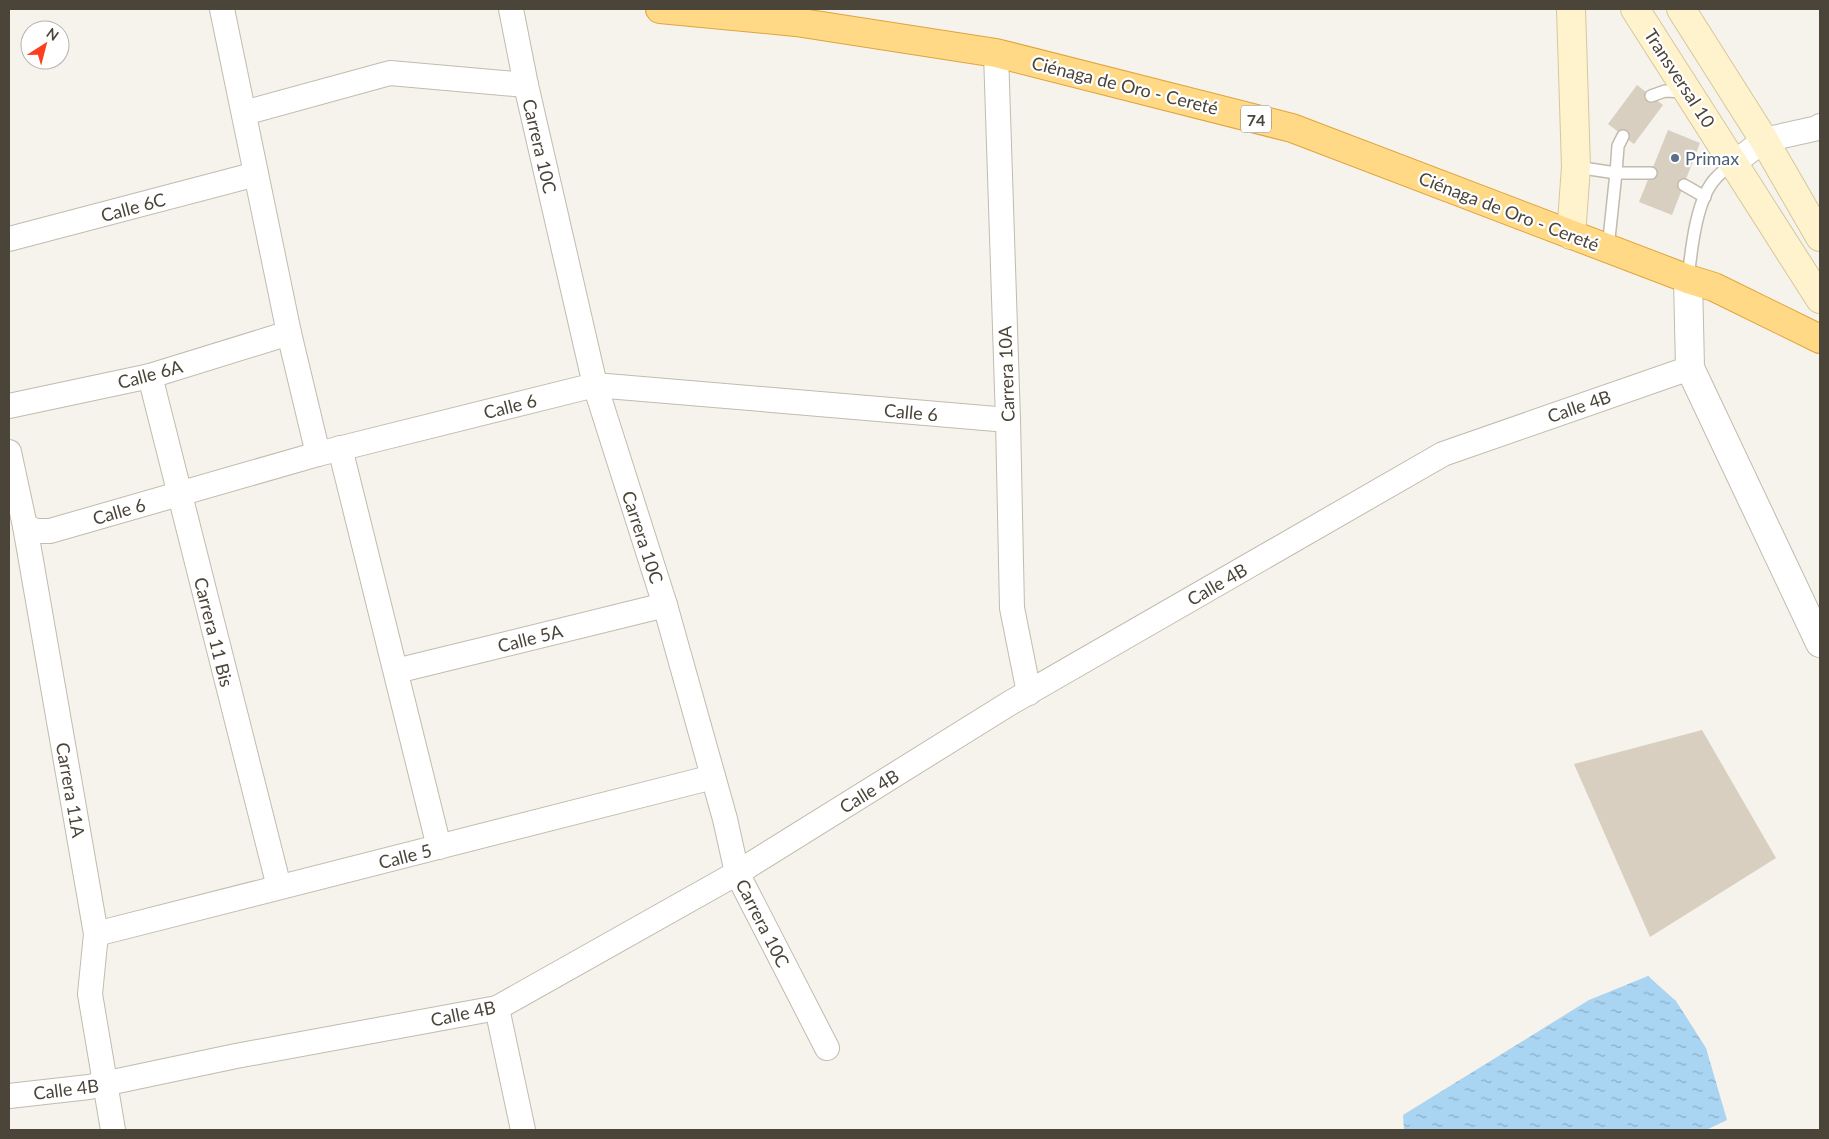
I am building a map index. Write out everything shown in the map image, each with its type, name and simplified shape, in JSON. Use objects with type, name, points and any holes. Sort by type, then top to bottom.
[{"type":"highway","name":"Ciénaga de Oro - Cereté","points":[[660,9],[798,15],[996,53],[1292,128],[1688,279],[1714,287],[1820,339]]},
{"type":"main road","points":[[1571,9],[1576,167],[1572,234]]},
{"type":"main road","name":"Transversal 10","points":[[1635,9],[1820,299]]},
{"type":"main road","points":[[1681,9],[1764,140],[1820,237]]},
{"type":"street","points":[[222,9],[289,333],[318,454]]},
{"type":"street","name":"Carrera 10C","points":[[511,9],[526,85],[595,385],[665,606],[713,776],[737,873],[827,1048]]},
{"type":"street","name":"Carrera 10A","points":[[996,53],[1012,608],[1030,692]]},
{"type":"street","points":[[244,113],[390,73],[526,85]]},
{"type":"street","points":[[1734,164],[1764,140],[1820,126]]},
{"type":"street","name":"Calle 6C","points":[[9,239],[256,174]]},
{"type":"street","points":[[1688,279],[1690,368],[1820,643]]},
{"type":"street","name":"Calle 6A","points":[[9,406],[150,376],[289,333]]},
{"type":"street","name":"Calle 4B","points":[[9,1096],[105,1084],[236,1056],[497,1008],[737,873],[1030,692],[1443,454],[1690,368]]},
{"type":"street","name":"Carrera 11 Bis","points":[[150,376],[279,888]]},
{"type":"street","name":"Calle 6","points":[[26,526],[36,531],[50,531],[340,448],[595,385],[1008,420]]},
{"type":"street","points":[[340,448],[439,847]]},
{"type":"street","name":"Carrera 11A","points":[[9,452],[26,526],[96,934],[90,994],[113,1130]]},
{"type":"street","name":"Calle 5A","points":[[396,671],[665,606]]},
{"type":"street","name":"Calle 5","points":[[96,934],[713,776]]},
{"type":"street","points":[[497,1008],[522,1130]]},
{"type":"lane","points":[[1651,96],[1666,91],[1689,93]]},
{"type":"lane","points":[[1608,248],[1618,146],[1623,136]]},
{"type":"lane","points":[[1688,279],[1695,226],[1705,197],[1715,178],[1734,164]]},
{"type":"lane","points":[[1576,167],[1616,173],[1651,173]]},
{"type":"lane","points":[[1684,185],[1705,197]]},
{"type":"water","points":[[1648,976],[1676,1001],[1706,1048],[1727,1120],[1706,1130],[1404,1130],[1403,1115],[1589,1000]]},
{"type":"building","name":"Primax","points":[[1637,85],[1663,105],[1634,144],[1608,124]]},
{"type":"building","name":"Primax","points":[[1668,130],[1700,143],[1672,215],[1639,202]]},
{"type":"building","points":[[1702,730],[1776,858],[1650,937],[1574,764]]},
{"type":"place","name":"Primax","points":[[1675,158]]}]
